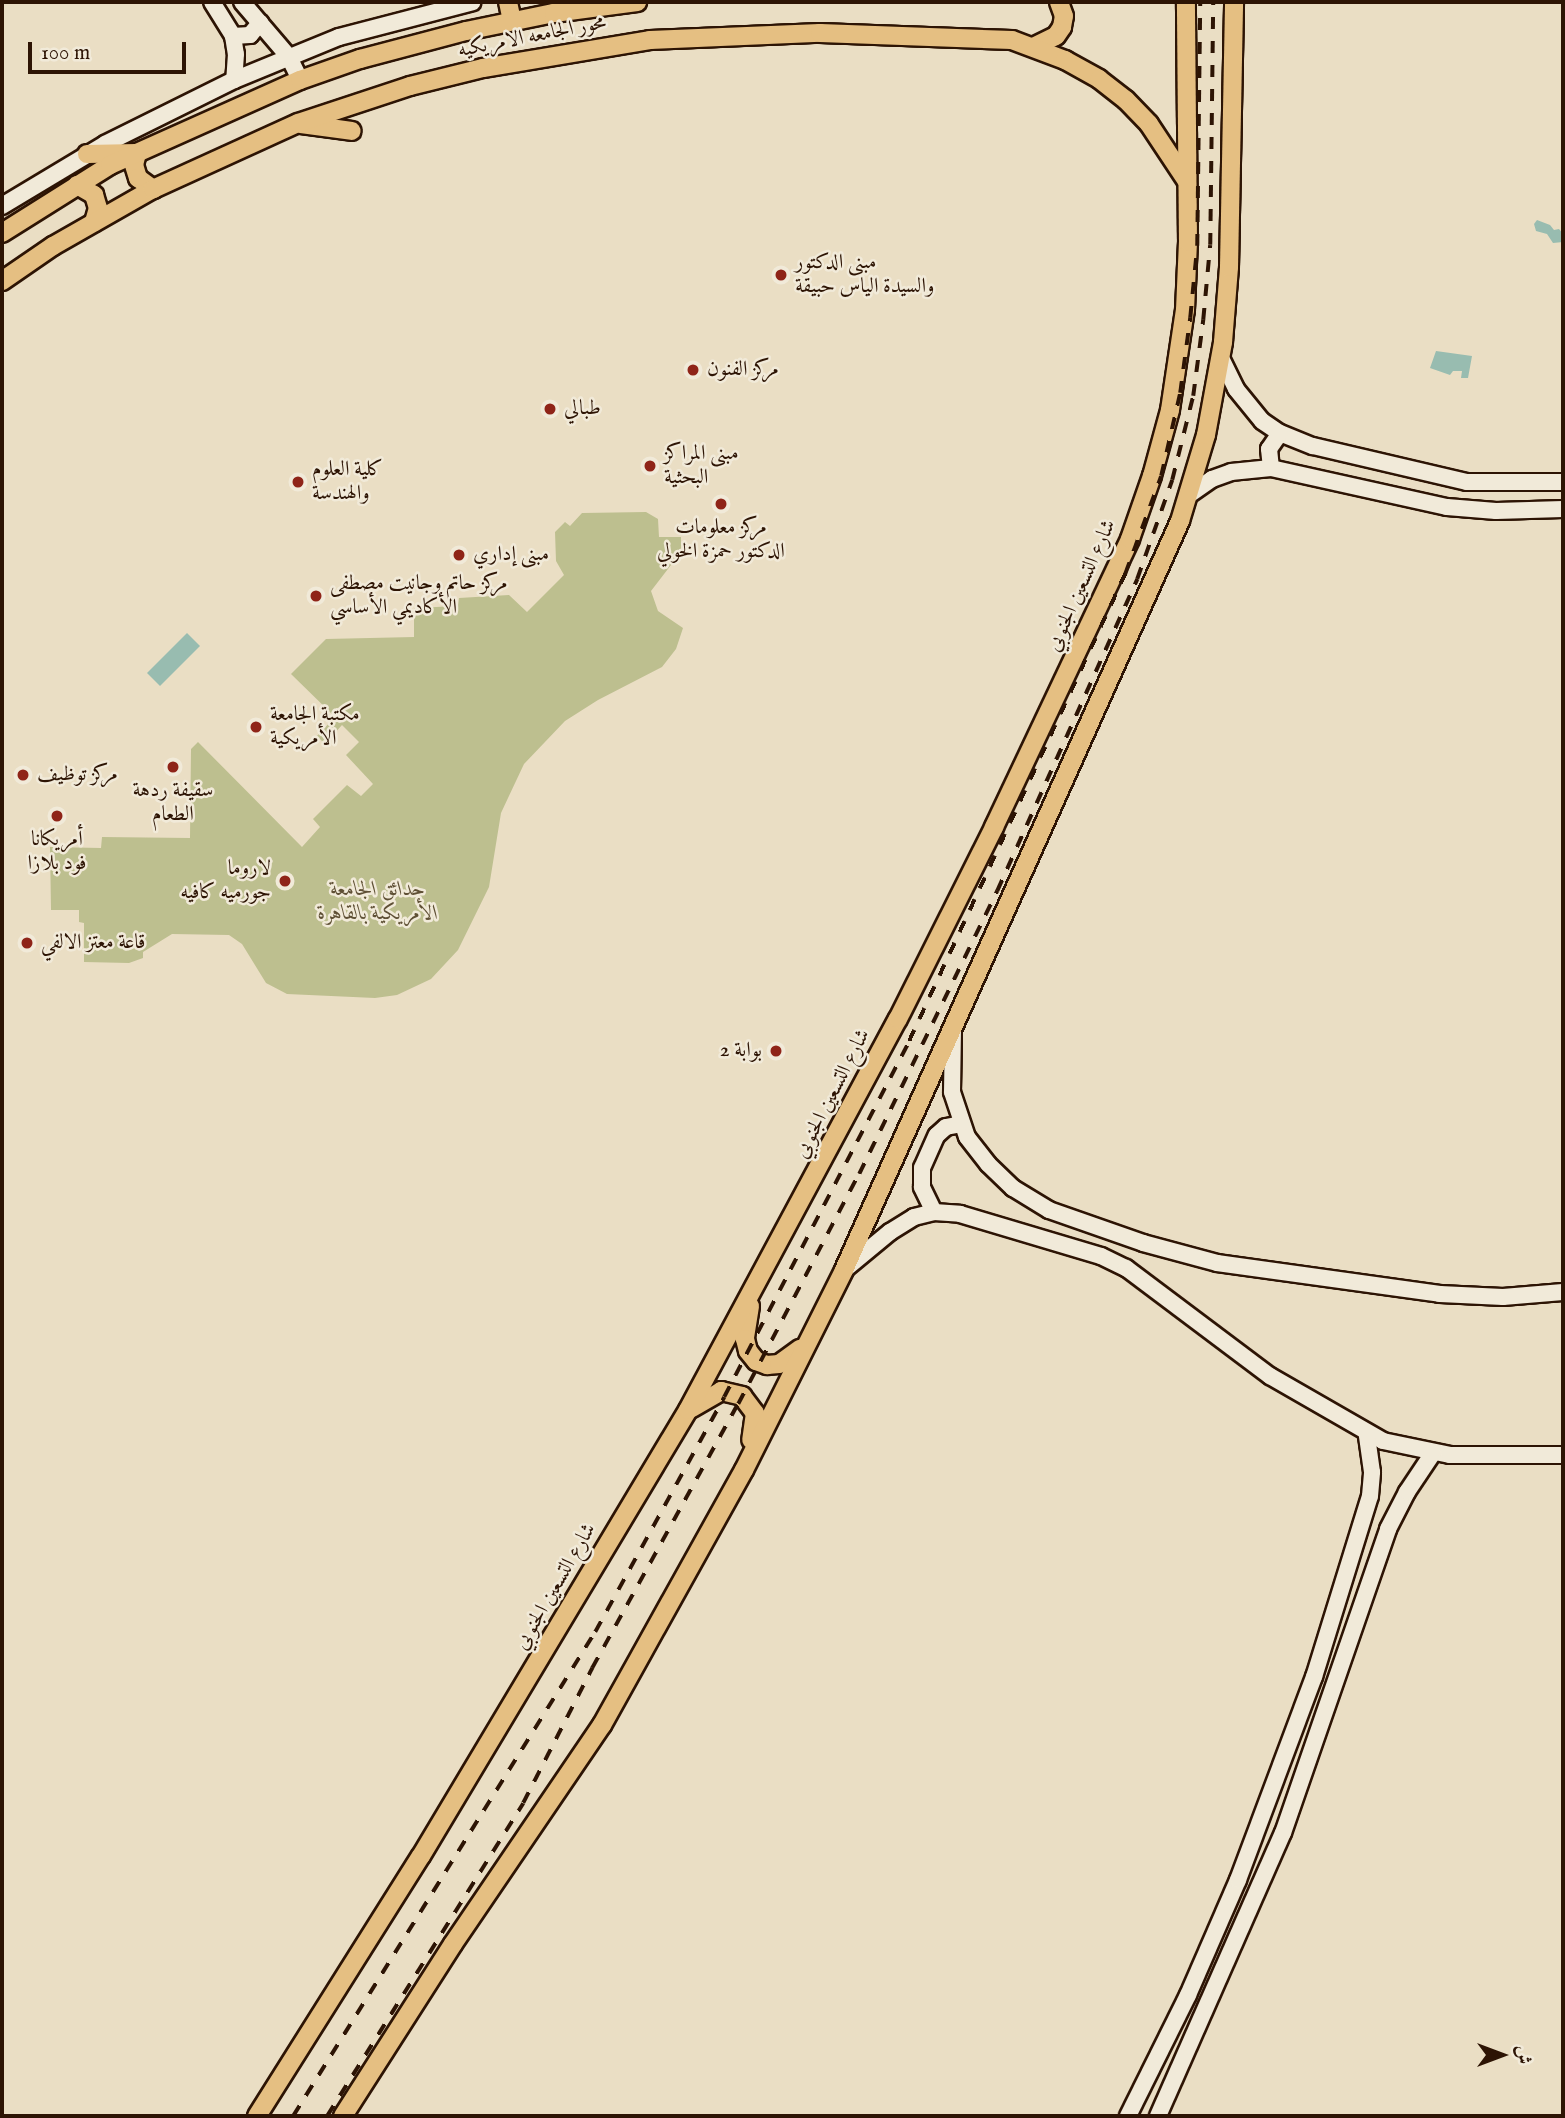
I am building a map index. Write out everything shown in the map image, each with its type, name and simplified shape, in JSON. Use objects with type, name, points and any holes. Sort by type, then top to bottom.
[{"type":"main road","points":[[508,2],[512,21]]},
{"type":"main road","name":"محور الجامعه الامريكيه","points":[[2,233],[77,184],[137,153],[300,80],[384,53],[512,21],[593,4],[637,2]]},
{"type":"main road","points":[[1033,47],[1056,36],[1062,27],[1064,16],[1059,2]]},
{"type":"main road","name":"شارع التسعين الجنوبي","points":[[257,2116],[415,1867],[688,1410],[847,1116],[988,839],[1130,540],[1162,443],[1177,377],[1187,276],[1185,2]]},
{"type":"main road","points":[[343,2116],[453,1944],[602,1725],[744,1470],[844,1270],[1074,763],[1189,495],[1206,435],[1221,358],[1229,267],[1234,2]]},
{"type":"main road","name":"محور الجامعه الامريكيه","points":[[2,281],[94,222],[153,189],[298,124],[410,86],[483,68],[650,40],[763,33],[886,34],[1012,40],[1086,71],[1126,100],[1149,124],[1186,181]]},
{"type":"main road","points":[[298,124],[352,131]]},
{"type":"main road","points":[[87,154],[137,153],[134,165],[138,177],[153,189]]},
{"type":"main road","points":[[77,184],[94,195],[98,208],[94,222]]},
{"type":"main road","points":[[752,1293],[745,1339],[751,1356],[761,1364],[779,1364],[805,1344]]},
{"type":"main road","points":[[688,1410],[721,1391],[735,1392],[747,1400],[756,1420],[744,1470]]},
{"type":"street","points":[[212,2],[233,36],[236,54],[234,80]]},
{"type":"street","points":[[242,2],[289,57],[300,80]]},
{"type":"street","points":[[2,206],[87,154],[234,80],[339,37],[473,2]]},
{"type":"street","points":[[233,36],[250,35],[260,23]]},
{"type":"street","points":[[1221,358],[1248,407],[1280,433],[1313,446],[1467,482],[1563,482]]},
{"type":"street","points":[[1271,468],[1269,449],[1280,433]]},
{"type":"street","points":[[1189,495],[1212,479],[1231,472],[1271,468],[1447,507],[1517,512],[1563,509]]},
{"type":"street","points":[[953,1028],[951,1080],[961,1124],[988,1164],[1021,1193],[1049,1210],[1143,1243],[1217,1263],[1440,1294],[1503,1297],[1563,1292]]},
{"type":"street","points":[[934,1212],[922,1187],[922,1168],[937,1135],[946,1127],[961,1124]]},
{"type":"street","points":[[844,1270],[898,1226],[934,1212],[961,1214],[1101,1256],[1126,1268],[1270,1376],[1367,1435],[1399,1447],[1433,1453],[1563,1455]]},
{"type":"street","points":[[1128,2116],[1188,1995],[1233,1892],[1314,1677],[1370,1496],[1372,1472],[1367,1435]]},
{"type":"street","points":[[1158,2116],[1283,1833],[1388,1529],[1407,1492],[1433,1453]]},
{"type":"green space","name":"حدائق الجامعة الأمريكية بالقاهرة","points":[[646,512],[658,519],[659,537],[681,537],[681,552],[651,591],[658,611],[683,628],[676,649],[662,667],[598,700],[565,721],[524,764],[501,813],[489,887],[458,950],[431,979],[397,995],[375,998],[287,994],[266,983],[242,944],[229,935],[172,934],[143,952],[143,958],[129,963],[84,962],[84,923],[79,922],[79,910],[51,910],[50,847],[101,848],[102,837],[190,838],[191,749],[198,742],[302,847],[320,827],[313,819],[347,785],[361,796],[373,784],[346,755],[359,742],[342,725],[325,744],[317,736],[335,717],[291,674],[326,639],[414,637],[414,608],[458,606],[459,598],[509,595],[527,612],[564,575],[556,561],[555,532],[565,522],[570,526],[582,513]]},
{"type":"water","points":[[1537,220],[1550,225],[1554,230],[1559,229],[1563,234],[1563,242],[1553,243],[1547,234],[1536,231],[1534,224]]},
{"type":"water","points":[[1436,351],[1472,356],[1468,378],[1461,378],[1462,371],[1453,371],[1450,375],[1430,368]]},
{"type":"water","points":[[187,633],[200,646],[160,686],[147,673]]},
{"type":"railway","points":[[293,2116],[595,1632],[724,1397],[909,1041],[1125,574],[1161,476],[1180,393],[1190,318],[1197,246],[1200,2]]},
{"type":"railway","points":[[327,2116],[523,1803],[592,1668],[738,1404],[859,1174],[997,891],[1137,579],[1172,480],[1193,396],[1210,245],[1213,2]]},
{"type":"place","name":"مبنى الدكتور والسيدة الياس حبيقة","points":[[781,275]]},
{"type":"place","name":"مركز الفنون","points":[[693,370]]},
{"type":"place","name":"طبالي","points":[[550,409]]},
{"type":"place","name":"مبنى المراكز البحثية","points":[[650,466]]},
{"type":"place","name":"كلية العلوم والهندسة","points":[[298,482]]},
{"type":"place","name":"مركز معلومات الدكتور حمزة الخولي","points":[[721,504]]},
{"type":"place","name":"مبنى إداري","points":[[459,555]]},
{"type":"place","name":"مركز حاتم وجانيت مصطفى الأكاديمي الأساسي","points":[[316,596]]},
{"type":"place","name":"مكتبة الجامعة الأمريكية","points":[[256,727]]},
{"type":"place","name":"سقيفة ردهة الطعام","points":[[173,767]]},
{"type":"place","name":"مركز توظيف","points":[[23,775]]},
{"type":"place","name":"أمريكانا فود بلازا","points":[[57,816]]},
{"type":"place","name":"لاروما جورميه كافيه","points":[[285,881]]},
{"type":"place","name":"قاعة معتز الالفي","points":[[27,943]]},
{"type":"place","name":"بوابة 2","points":[[776,1051]]}]
